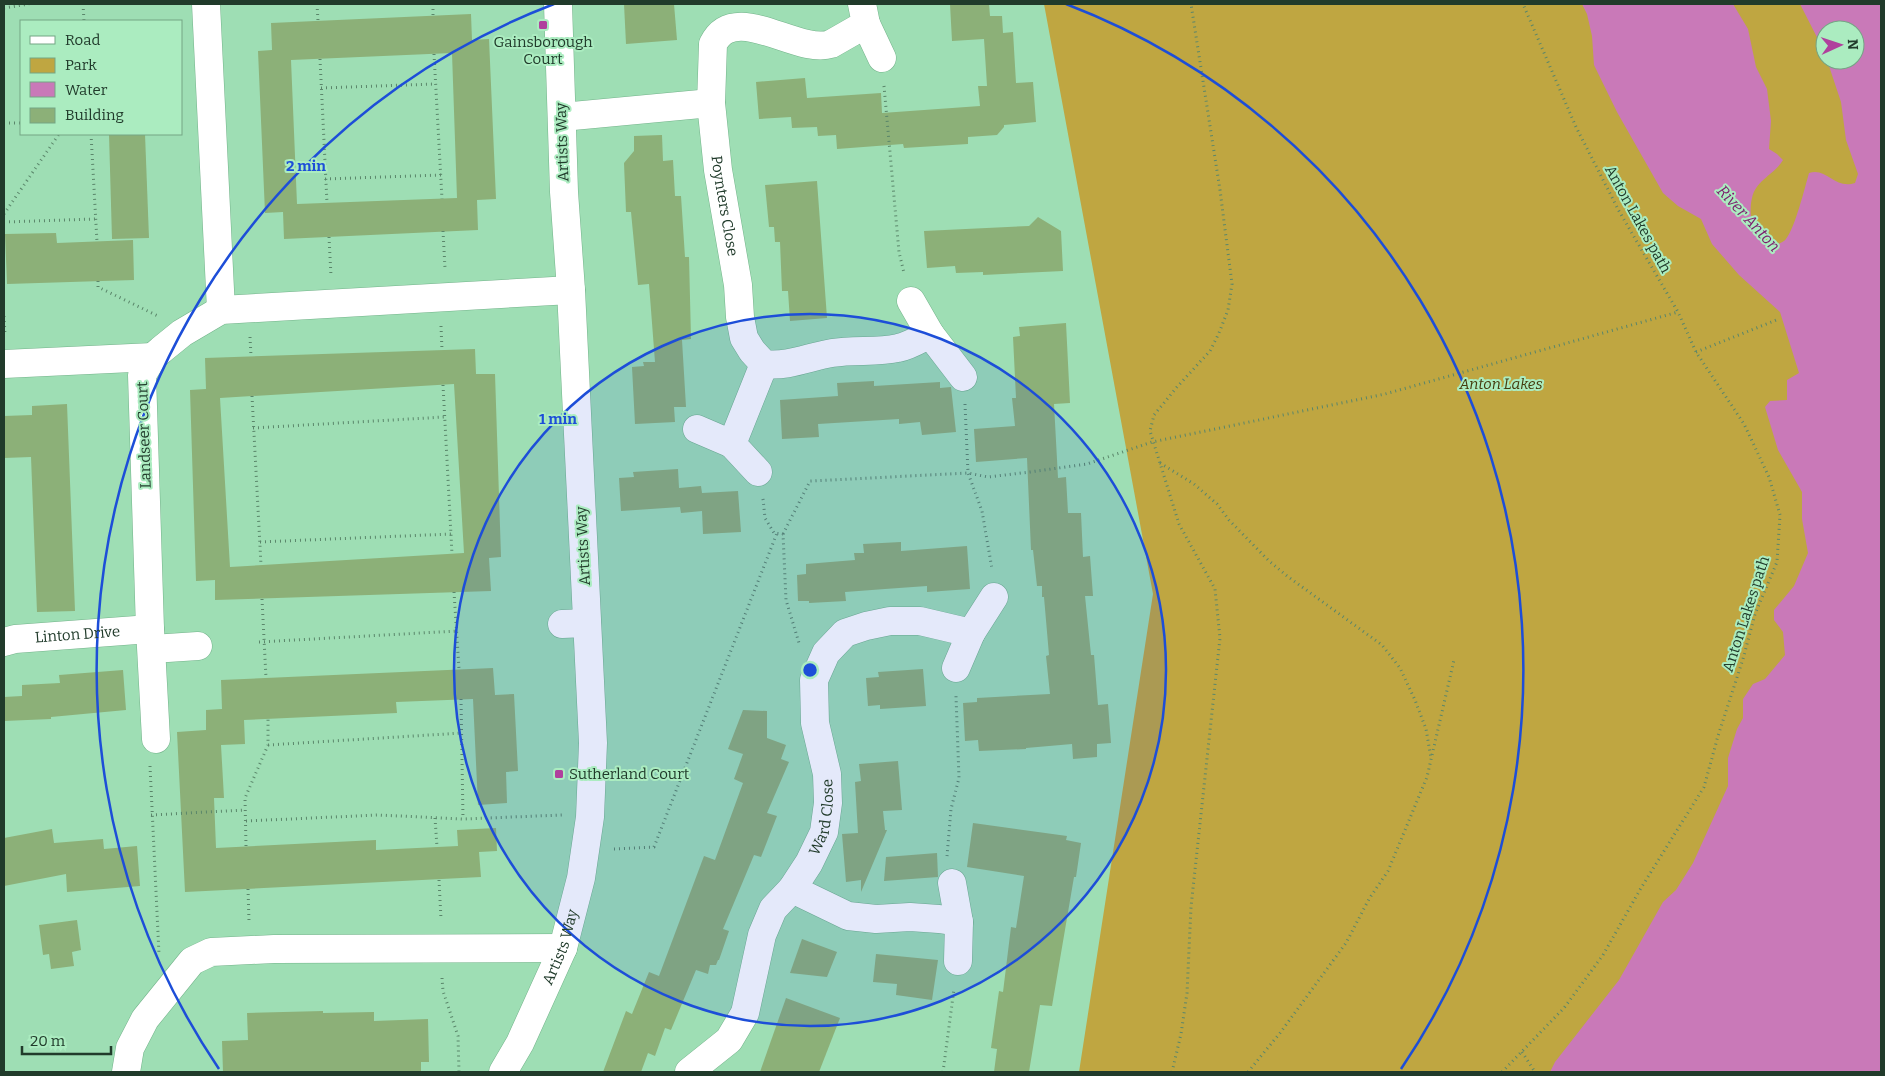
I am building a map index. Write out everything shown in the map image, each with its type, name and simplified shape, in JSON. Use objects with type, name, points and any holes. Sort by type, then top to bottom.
[{"type":"street","points":[[206,4],[221,310]]},
{"type":"street","name":"Artists Way","points":[[503,1072],[520,1043],[563,948],[581,878],[590,814],[593,743],[574,624],[571,290],[564,192],[558,4]]},
{"type":"street","name":"Poynters Close","points":[[764,364],[752,352],[744,338],[740,317],[738,285],[718,170],[711,103],[713,44],[716,35],[723,27],[734,23],[757,23],[795,38],[825,46],[864,14],[882,58]]},
{"type":"street","points":[[562,117],[711,103]]},
{"type":"street","name":"Landseer Court","points":[[156,739],[142,375],[153,357],[188,330],[221,310],[571,290]]},
{"type":"street","points":[[911,301],[930,334],[963,376]]},
{"type":"street","points":[[732,444],[764,364],[777,366],[835,352],[898,348],[930,334]]},
{"type":"street","points":[[4,364],[153,357]]},
{"type":"street","points":[[697,430],[732,444],[758,472]]},
{"type":"street","points":[[956,668],[971,633],[994,598]]},
{"type":"street","name":"Ward Close","points":[[689,1072],[729,1040],[746,1012],[762,935],[773,909],[792,888],[809,863],[824,832],[828,803],[827,774],[815,723],[814,680],[826,653],[845,633],[890,621],[920,621],[971,633]]},
{"type":"street","name":"Linton Drive","points":[[4,642],[15,639],[151,639],[198,646]]},
{"type":"street","points":[[952,883],[958,922],[958,961]]},
{"type":"street","points":[[792,888],[848,916],[876,919],[939,918],[958,922]]},
{"type":"street","points":[[126,1072],[130,1048],[192,961],[211,952],[274,949],[563,948]]},
{"type":"path","points":[[4,8],[29,4]]},
{"type":"path","points":[[83,4],[84,20]]},
{"type":"path","points":[[317,4],[318,21]]},
{"type":"path","points":[[432,4],[433,16]]},
{"type":"path","points":[[1172,1072],[1181,1034],[1187,993],[1191,907],[1220,638],[1217,600],[1214,589],[1210,578],[1199,563],[1179,524],[1150,431],[1154,415],[1177,386],[1210,352],[1228,310],[1232,284],[1220,190],[1190,4]]},
{"type":"path","name":"Anton Lakes path","points":[[1502,1072],[1564,1008],[1603,955],[1641,888],[1704,787],[1755,614],[1777,562],[1780,515],[1769,477],[1744,424],[1696,352],[1678,312],[1619,211],[1576,127],[1523,4]]},
{"type":"path","points":[[434,54],[442,198]]},
{"type":"path","points":[[882,58],[899,252],[911,301]]},
{"type":"path","points":[[320,59],[327,203]]},
{"type":"path","points":[[321,88],[435,84]]},
{"type":"path","points":[[4,123],[20,123]]},
{"type":"path","points":[[4,214],[58,135]]},
{"type":"path","points":[[91,135],[97,242]]},
{"type":"path","points":[[325,179],[440,175]]},
{"type":"path","points":[[4,222],[96,219]]},
{"type":"path","points":[[444,232],[446,297]]},
{"type":"path","points":[[329,237],[333,304]]},
{"type":"path","points":[[98,281],[98,287],[188,330]]},
{"type":"path","points":[[814,680],[797,638],[786,600],[783,534],[810,481],[968,473],[988,476],[1087,464],[1152,442],[1386,394],[1678,312]]},
{"type":"path","points":[[1696,352],[1779,318]]},
{"type":"path","points":[[963,376],[968,473],[982,512],[992,559],[994,598]]},
{"type":"path","points":[[443,384],[452,554]]},
{"type":"path","points":[[252,396],[261,565]]},
{"type":"path","points":[[253,428],[444,418]]},
{"type":"path","points":[[1159,463],[1194,484],[1216,504],[1268,560],[1287,576],[1382,645],[1400,668],[1415,700],[1426,729],[1431,761]]},
{"type":"path","points":[[758,472],[762,484],[765,518],[774,533],[783,534]]},
{"type":"path","points":[[585,850],[654,846],[777,533]]},
{"type":"path","points":[[260,542],[451,534]]},
{"type":"path","points":[[454,592],[460,669]]},
{"type":"path","points":[[262,599],[266,678]]},
{"type":"path","points":[[259,642],[457,631]]},
{"type":"path","points":[[1248,1072],[1280,1033],[1346,943],[1369,898],[1388,871],[1419,800],[1431,761],[1454,660]]},
{"type":"path","points":[[952,883],[946,863],[951,810],[960,778],[955,714],[956,668]]},
{"type":"path","points":[[461,699],[463,820]]},
{"type":"path","points":[[246,846],[245,798],[268,745],[268,719]]},
{"type":"path","points":[[268,745],[462,734]]},
{"type":"path","points":[[156,739],[150,750],[157,1012]]},
{"type":"path","points":[[151,815],[245,810]]},
{"type":"path","points":[[246,821],[378,814],[463,820],[590,814]]},
{"type":"path","points":[[435,818],[436,847]]},
{"type":"path","points":[[439,880],[443,991],[458,1036],[459,1072]]},
{"type":"path","points":[[942,1072],[958,961]]},
{"type":"path","points":[[1522,1052],[1535,1072]]},
{"type":"green space","name":"Anton Lakes","points":[[1044,4],[1881,4],[1881,1072],[1079,1072],[1153,594]]},
{"type":"water","name":"River Anton","points":[[1582,4],[1733,4],[1748,29],[1756,67],[1767,89],[1771,121],[1769,149],[1783,160],[1757,187],[1751,204],[1751,220],[1756,235],[1766,244],[1773,245],[1784,241],[1793,226],[1809,173],[1821,173],[1842,184],[1855,183],[1858,174],[1846,140],[1841,102],[1830,70],[1865,70],[1865,20],[1815,20],[1815,33],[1800,4],[1881,4],[1881,1072],[1550,1072],[1555,1062],[1619,980],[1663,902],[1676,890],[1693,863],[1728,786],[1728,758],[1737,729],[1743,718],[1743,699],[1753,684],[1765,679],[1785,655],[1783,632],[1774,620],[1774,610],[1794,586],[1808,553],[1802,519],[1802,492],[1778,450],[1765,407],[1770,401],[1787,400],[1787,380],[1799,373],[1780,312],[1739,275],[1712,244],[1701,219],[1678,206],[1663,193],[1617,112],[1594,65],[1592,36],[1587,14]]},
{"type":"building","points":[[624,4],[674,4],[677,40],[626,44]]},
{"type":"building","points":[[950,4],[989,4],[990,16],[1002,16],[1003,33],[1013,32],[1016,83],[1033,82],[1036,122],[1004,125],[997,135],[968,137],[968,144],[904,148],[903,144],[837,149],[836,135],[818,136],[817,127],[792,128],[791,117],[759,119],[756,82],[805,78],[807,98],[881,93],[882,113],[980,106],[978,86],[987,86],[984,39],[952,41]]},
{"type":"building","points":[[471,14],[472,40],[489,39],[496,199],[477,200],[478,230],[284,239],[283,212],[265,213],[258,51],[272,50],[271,23]],"holes":[[[452,53],[457,198],[297,204],[291,60]]]},
{"type":"building","points":[[109,135],[145,135],[149,238],[112,239]]},
{"type":"building","points":[[662,135],[663,161],[673,160],[675,196],[681,196],[685,257],[689,257],[691,339],[682,340],[686,407],[674,407],[675,422],[635,424],[632,367],[644,366],[643,362],[655,362],[649,284],[638,285],[631,212],[626,212],[624,163],[634,151],[634,136]]},
{"type":"building","points":[[817,181],[827,318],[790,321],[788,291],[782,291],[780,242],[775,242],[774,227],[769,227],[765,185]]},
{"type":"building","points":[[1038,217],[1061,231],[1063,271],[983,275],[983,272],[956,273],[955,266],[927,268],[924,231],[1029,226]]},
{"type":"building","points":[[56,233],[57,243],[133,240],[134,280],[7,284],[5,234]]},
{"type":"building","points":[[1066,323],[1070,403],[1054,404],[1058,478],[1066,477],[1068,513],[1081,513],[1083,557],[1090,556],[1093,596],[1085,596],[1091,655],[1094,655],[1098,705],[1108,704],[1111,743],[1097,744],[1097,757],[1073,759],[1072,744],[1026,749],[979,751],[978,740],[965,741],[963,703],[977,702],[977,698],[1050,694],[1046,656],[1049,655],[1044,597],[1042,597],[1042,586],[1037,586],[1033,550],[1031,550],[1027,458],[976,462],[974,429],[1015,426],[1012,398],[1016,398],[1013,337],[1020,336],[1019,327]]},
{"type":"building","points":[[475,349],[476,374],[495,374],[501,557],[489,558],[491,591],[215,600],[215,580],[196,581],[190,390],[206,389],[205,358]],"holes":[[[454,384],[464,553],[230,567],[220,398]]]},
{"type":"building","points":[[874,381],[874,386],[940,382],[940,388],[951,387],[956,432],[922,435],[920,422],[899,424],[899,419],[818,424],[819,437],[782,439],[780,400],[838,396],[837,383]]},
{"type":"building","points":[[67,404],[75,611],[37,612],[31,457],[4,458],[4,416],[32,415],[32,406]]},
{"type":"building","points":[[678,469],[679,488],[701,486],[702,493],[738,491],[741,532],[703,534],[702,511],[681,513],[680,507],[621,511],[619,478],[634,477],[633,472]]},
{"type":"building","points":[[901,542],[901,551],[967,546],[970,589],[927,592],[927,586],[845,592],[846,601],[809,603],[809,601],[798,601],[797,575],[806,574],[806,564],[855,560],[854,553],[864,553],[863,544]]},
{"type":"building","points":[[493,668],[495,695],[514,694],[518,771],[506,772],[507,803],[478,805],[473,699],[396,702],[397,713],[244,720],[245,744],[221,745],[224,798],[214,798],[216,848],[376,840],[376,850],[458,846],[457,830],[496,828],[497,851],[479,852],[481,877],[185,892],[177,732],[206,730],[206,710],[222,709],[221,680]]},
{"type":"building","points":[[923,669],[926,706],[880,709],[880,705],[868,706],[866,678],[879,677],[878,672]]},
{"type":"building","points":[[123,670],[126,710],[51,717],[51,719],[4,721],[4,697],[22,696],[22,685],[60,683],[59,675]]},
{"type":"building","points":[[743,710],[767,711],[767,738],[786,745],[781,759],[789,762],[767,813],[777,816],[761,857],[754,855],[723,929],[729,931],[719,960],[716,965],[710,965],[708,974],[696,970],[671,1030],[665,1028],[655,1056],[648,1053],[641,1072],[603,1072],[626,1011],[632,1014],[649,972],[659,976],[704,856],[715,860],[743,783],[734,779],[743,754],[728,749]]},
{"type":"building","points":[[898,761],[902,810],[883,811],[885,830],[887,830],[861,892],[861,880],[846,882],[842,834],[858,833],[855,782],[861,781],[859,764]]},
{"type":"building","points":[[973,823],[1067,836],[1066,840],[1081,843],[1052,1006],[1040,1005],[1029,1072],[994,1072],[997,1049],[991,1048],[999,991],[1003,992],[1011,927],[1016,928],[1024,876],[967,867]]},
{"type":"building","points":[[52,829],[54,843],[103,839],[104,849],[137,846],[140,886],[67,892],[66,874],[4,886],[4,838]]},
{"type":"building","points":[[937,853],[938,877],[884,881],[886,857]]},
{"type":"building","points":[[77,920],[81,950],[72,952],[74,966],[51,969],[49,954],[43,955],[39,925]]},
{"type":"building","points":[[802,939],[837,952],[827,977],[790,973]]},
{"type":"building","points":[[876,954],[938,960],[932,1000],[896,995],[897,984],[873,982]]},
{"type":"building","points":[[786,998],[840,1018],[819,1072],[760,1072]]},
{"type":"building","points":[[323,1011],[323,1013],[374,1012],[374,1021],[428,1019],[429,1062],[421,1062],[421,1072],[223,1072],[222,1041],[248,1040],[247,1013]]},
{"type":"place","name":"Gainsborough Court","points":[[543,25]]},
{"type":"place","name":"Sutherland Court","points":[[559,774]]}]
